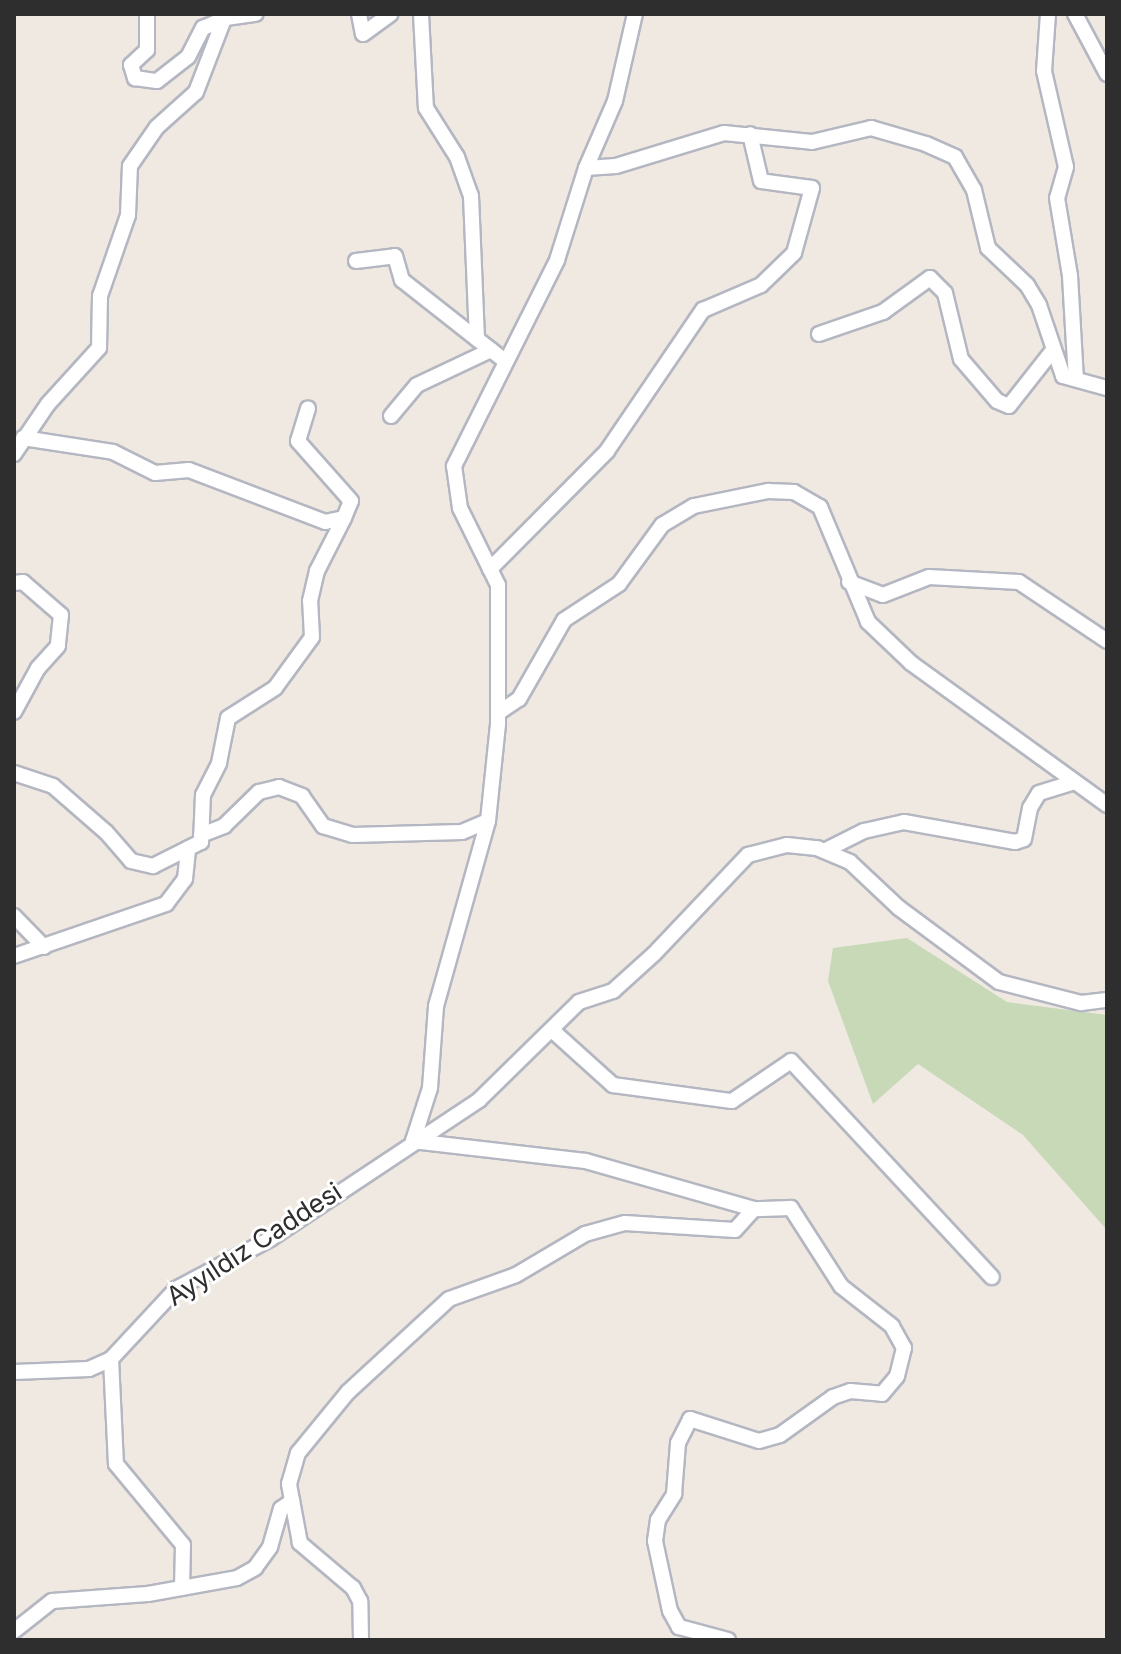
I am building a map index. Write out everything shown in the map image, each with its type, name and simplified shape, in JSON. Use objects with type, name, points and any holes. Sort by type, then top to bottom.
[{"type":"street","points":[[147,14],[147,50],[131,65],[135,78],[157,81],[188,57],[203,28],[226,16],[256,14]]},
{"type":"street","points":[[359,14],[363,34],[391,14]]},
{"type":"street","points":[[421,14],[426,108],[457,157],[471,196],[477,339]]},
{"type":"street","points":[[635,14],[615,101],[586,168],[557,260],[454,466],[460,508],[498,585],[501,623],[498,713],[488,821],[436,1006],[430,1088],[413,1141],[585,1161],[754,1209],[791,1208],[841,1286],[892,1326],[904,1348],[897,1376],[882,1394],[850,1391],[833,1397],[780,1435],[759,1441],[690,1419],[678,1443],[674,1494],[658,1520],[655,1541],[670,1611],[679,1627],[728,1640]]},
{"type":"street","points":[[1048,14],[1044,71],[1066,167],[1057,198],[1070,276],[1076,379]]},
{"type":"street","points":[[1075,14],[1107,74]]},
{"type":"street","points":[[14,454],[23,438],[99,348],[100,296],[128,215],[130,166],[157,127],[196,92],[226,16]]},
{"type":"street","points":[[586,168],[616,166],[724,133],[812,142],[871,128],[955,157],[974,190],[988,248],[1027,285],[1063,376],[1107,388]]},
{"type":"street","points":[[490,569],[607,451],[703,310],[761,285],[794,253],[812,188],[761,181],[750,134]]},
{"type":"street","points":[[356,261],[395,256],[402,280],[505,361]]},
{"type":"street","points":[[819,334],[883,312],[930,278],[945,293],[961,359],[997,401],[1009,406],[1053,350]]},
{"type":"street","points":[[391,416],[417,385],[491,350]]},
{"type":"street","points":[[14,773],[53,786],[106,832],[131,861],[153,866],[201,842],[203,795],[219,763],[228,718],[275,688],[312,637],[310,601],[317,571],[351,501],[298,441],[308,408]]},
{"type":"street","points":[[23,438],[113,452],[155,473],[189,470],[325,522],[344,518]]},
{"type":"street","points":[[498,713],[519,699],[564,620],[619,584],[662,525],[694,506],[768,491],[794,492],[820,507],[842,550],[849,582],[868,622],[911,663],[1072,783],[1107,805]]},
{"type":"street","points":[[849,582],[883,595],[929,577],[1019,582],[1107,641]]},
{"type":"street","points":[[14,583],[23,582],[61,615],[58,646],[38,668],[14,712]]},
{"type":"street","points":[[824,851],[864,831],[904,822],[1015,842],[1024,839],[1030,808],[1039,793],[1072,783]]},
{"type":"street","points":[[201,835],[246,809],[259,792],[279,787],[302,796],[323,826],[353,835],[462,832],[488,821]]},
{"type":"street","name":"Ayyıldız Caddesi","points":[[14,1372],[76,1371],[111,1359],[176,1289],[270,1239],[413,1141],[479,1100],[553,1031],[579,1002],[613,991],[748,855],[787,845],[824,851]]},
{"type":"street","points":[[14,956],[166,904],[185,879],[188,848]]},
{"type":"street","points":[[824,851],[850,862],[899,908],[999,982],[1081,1003],[1107,1000]]},
{"type":"street","points":[[14,916],[44,947]]},
{"type":"street","points":[[553,1031],[613,1085],[732,1101],[791,1061],[992,1277]]},
{"type":"street","points":[[361,1640],[360,1601],[353,1588],[300,1543],[292,1501],[292,1468],[308,1438],[348,1392],[449,1299],[516,1275],[605,1227],[649,1223],[735,1230],[754,1209]]},
{"type":"street","points":[[111,1359],[116,1464],[183,1545],[182,1588]]},
{"type":"street","points":[[14,1631],[52,1601],[182,1588],[237,1578],[255,1568],[270,1547],[281,1509],[292,1501]]},
{"type":"green space","points":[[907,938],[1007,1002],[1107,1015],[1107,1230],[1023,1135],[918,1064],[873,1104],[828,981],[833,948]]}]
